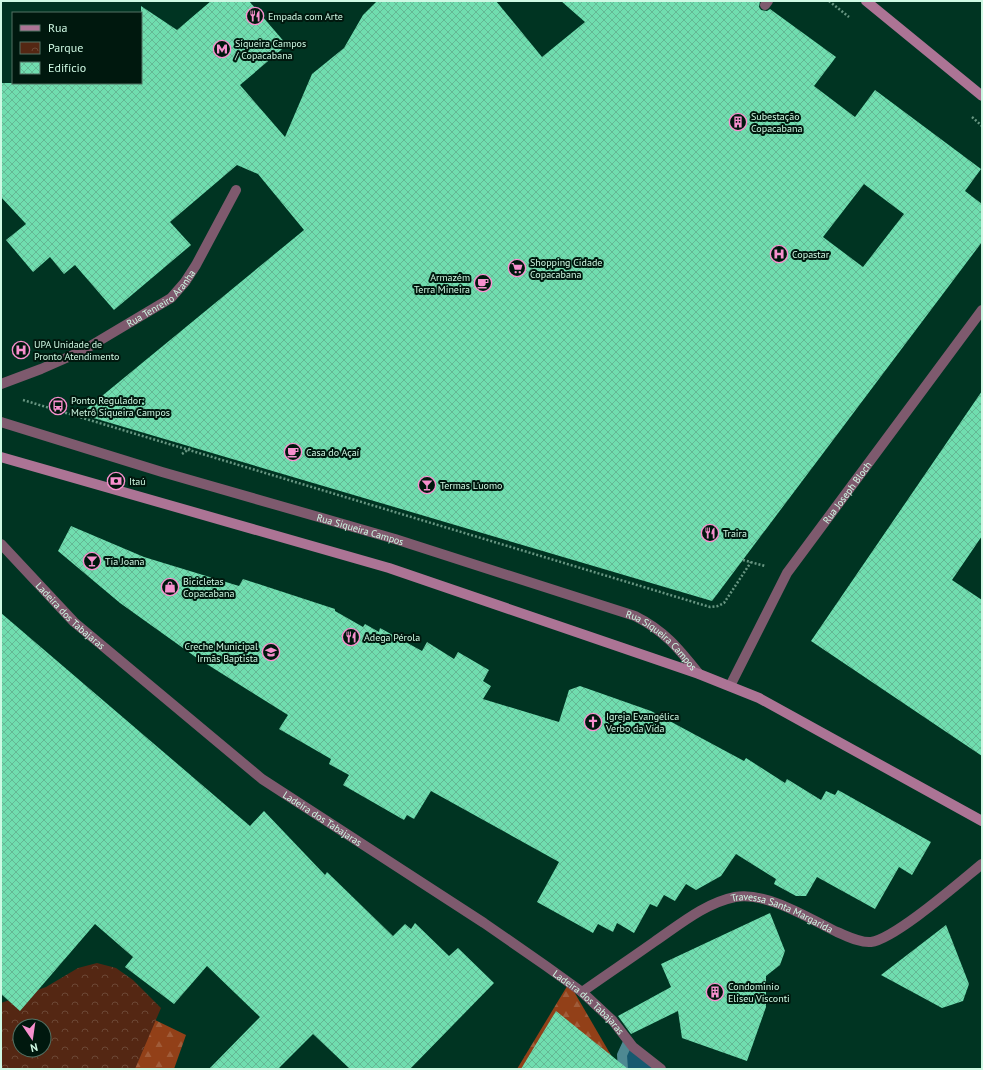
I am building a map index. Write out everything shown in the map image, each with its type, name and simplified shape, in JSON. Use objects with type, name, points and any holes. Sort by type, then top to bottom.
[{"type":"main road","points":[[866,1],[982,96]]},
{"type":"main road","name":"Rua Siqueira Campos","points":[[1,457],[389,568],[699,674],[759,698],[982,821]]},
{"type":"street","name":"Rua Tenreiro Aranha","points":[[1,384],[41,369],[82,351],[171,298],[185,282],[236,190]]},
{"type":"street","name":"Rua Joseph Bloch","points":[[730,686],[787,573],[982,310]]},
{"type":"street","name":"Rua Siqueira Campos","points":[[1,422],[162,472],[395,539],[635,616],[653,625],[668,637],[699,674]]},
{"type":"street","name":"Ladeira dos Tabajaras","points":[[1,544],[74,622],[262,779],[484,923],[582,992],[613,1021],[633,1047],[661,1069]]},
{"type":"street","name":"Travessa Santa Margarida","points":[[582,992],[671,930],[704,909],[722,901],[737,897],[752,897],[779,904],[852,939],[871,942],[882,938],[903,926],[982,864]]},
{"type":"path","points":[[20,400],[710,607],[718,606],[724,602],[752,562]]},
{"type":"green space","points":[[97,963],[116,968],[133,980],[161,1008],[135,1069],[1,1069],[1,1003],[46,987],[78,968]]},
{"type":"green space","points":[[569,983],[619,1069],[517,1069]]},
{"type":"green space","points":[[122,1004],[186,1035],[174,1069],[1,1069],[1,1016]]},
{"type":"water","points":[[628,1042],[659,1069],[623,1069],[622,1055]]},
{"type":"building","points":[[211,1],[249,1],[287,45],[240,85],[285,137],[312,74],[344,48],[363,15],[377,1],[496,1],[542,57],[585,22],[561,1],[760,1],[759,7],[761,10],[767,11],[770,9],[836,57],[814,86],[855,117],[875,90],[981,169],[965,191],[982,204],[982,242],[712,601],[80,414],[304,230],[258,174],[237,165],[170,222],[191,245],[114,310],[75,265],[64,274],[50,257],[33,272],[6,240],[26,224],[1,197],[1,83],[142,84],[141,6],[177,30]],"holes":[[[864,184],[904,214],[863,267],[823,237]]]},
{"type":"building","points":[[982,391],[982,536],[952,580],[982,600],[982,756],[811,641]]},
{"type":"building","points":[[71,526],[144,557],[239,586],[243,579],[335,609],[335,611],[363,627],[365,624],[379,632],[380,628],[422,651],[427,642],[454,659],[458,652],[489,670],[483,681],[491,686],[483,699],[559,722],[569,690],[580,686],[651,711],[744,761],[746,758],[785,783],[787,779],[821,800],[826,791],[835,795],[838,790],[931,842],[912,875],[899,867],[875,909],[817,877],[806,896],[796,896],[774,884],[776,879],[736,854],[721,876],[696,890],[686,884],[675,901],[664,895],[657,907],[650,904],[634,933],[617,923],[613,932],[598,924],[593,933],[537,902],[559,862],[431,791],[414,819],[407,815],[404,820],[343,785],[349,775],[329,764],[331,759],[279,729],[288,715],[197,658],[120,603],[58,551]]},
{"type":"building","points":[[1,613],[250,826],[264,811],[325,875],[327,872],[393,936],[405,924],[411,929],[415,923],[449,956],[458,948],[494,983],[410,1069],[350,1069],[313,1034],[278,1069],[209,1069],[260,1017],[207,966],[174,1004],[125,967],[133,957],[95,924],[20,1011],[1,994]]},
{"type":"building","name":"Condominio Eliseu Visconti","points":[[770,913],[785,951],[780,965],[766,976],[766,1007],[747,1061],[682,1038],[678,1011],[631,1034],[618,1016],[671,987],[661,964]]},
{"type":"building","points":[[946,925],[969,984],[963,1001],[942,1008],[881,975]]},
{"type":"building","points":[[556,1011],[628,1069],[521,1069]]},
{"type":"waterway","points":[[623,1069],[622,1055],[628,1042]]},
{"type":"place","name":"Empada com Arte","points":[[255,16]]},
{"type":"place","name":"Siqueira Campos / Copacabana","points":[[222,49]]},
{"type":"place","name":"Subestação Copacabana","points":[[738,122]]},
{"type":"place","name":"Copastar","points":[[779,254]]},
{"type":"place","name":"Shopping Cidade Copacabana","points":[[517,268]]},
{"type":"place","name":"Armazém Terra Mineira","points":[[483,283]]},
{"type":"place","name":"UPA Unidade de Pronto Atendimento","points":[[21,350]]},
{"type":"place","name":"Ponto Regulador: Metrô Siqueira Campos","points":[[58,406]]},
{"type":"place","name":"Casa do Açaí","points":[[293,452]]},
{"type":"place","name":"Itaú","points":[[116,481]]},
{"type":"place","name":"Termas L'uomo","points":[[427,485]]},
{"type":"place","name":"Traira","points":[[710,533]]},
{"type":"place","name":"Tia Joana","points":[[92,561]]},
{"type":"place","name":"Bicicletas Copacabana","points":[[170,587]]},
{"type":"place","name":"Adega Pérola","points":[[351,637]]},
{"type":"place","name":"Creche Municipal Irmãs Baptista","points":[[271,652]]},
{"type":"place","name":"Igreja Evangélica Verbo da Vida","points":[[593,722]]},
{"type":"place","name":"Condominio Eliseu Visconti","points":[[715,992]]}]
